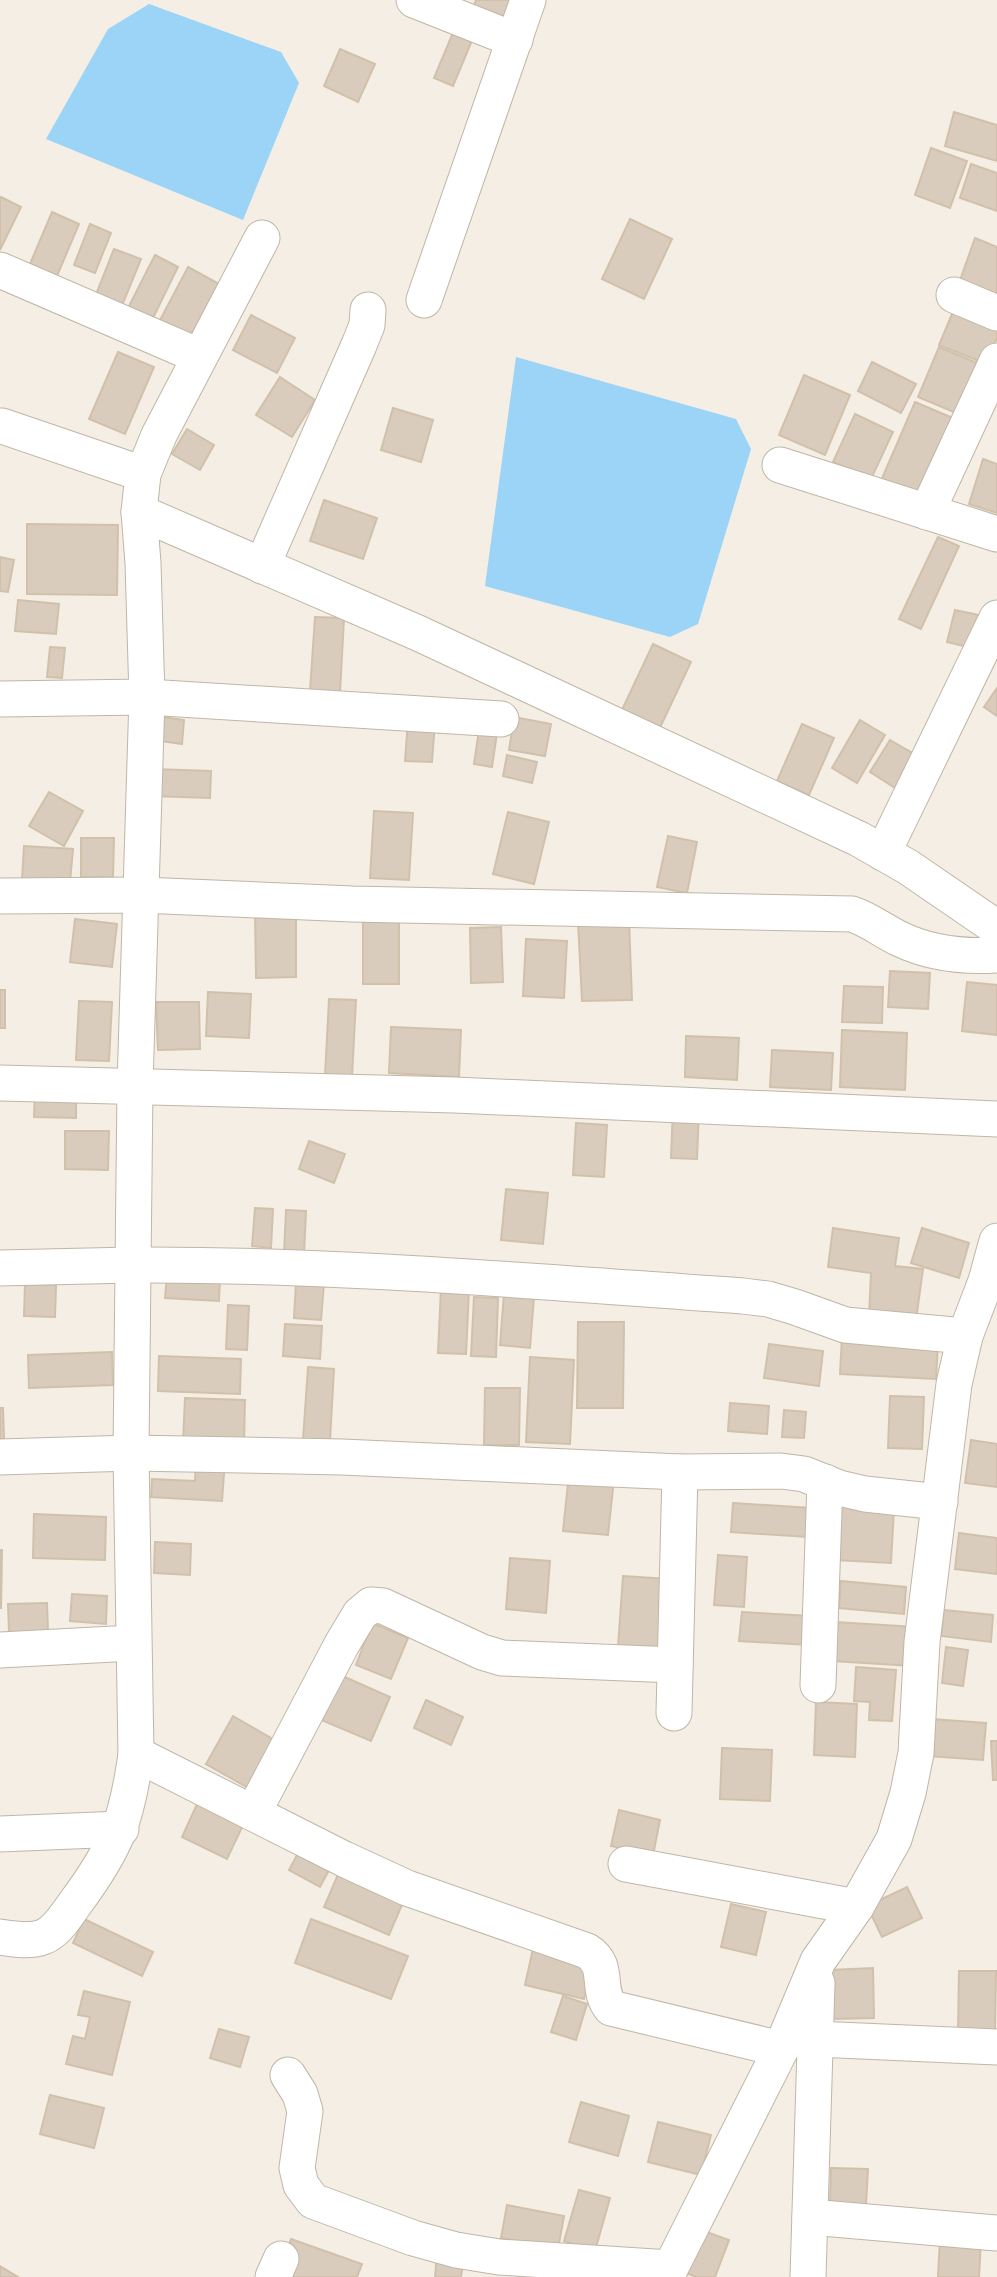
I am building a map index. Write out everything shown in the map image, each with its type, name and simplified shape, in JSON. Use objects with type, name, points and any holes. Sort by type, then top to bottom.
[{"type":"street","points":[[414,0],[514,40]]},
{"type":"street","points":[[424,300],[528,0]]},
{"type":"street","points":[[0,1937],[18,1940],[43,1937],[58,1927],[100,1869],[121,1829],[130,1796],[136,1754],[131,1453],[135,1085],[148,697],[139,512],[143,474],[159,435],[262,238]]},
{"type":"street","points":[[0,270],[199,356]]},
{"type":"street","points":[[954,295],[997,313]]},
{"type":"street","points":[[262,566],[359,345],[367,325],[369,310]]},
{"type":"street","points":[[927,512],[997,361]]},
{"type":"street","points":[[2,426],[143,474]]},
{"type":"street","points":[[780,465],[997,534]]},
{"type":"street","points":[[139,512],[430,639],[766,795],[908,867],[997,928]]},
{"type":"street","points":[[883,853],[997,618]]},
{"type":"street","points":[[0,699],[148,697],[501,719]]},
{"type":"street","points":[[0,896],[142,895],[352,904],[852,914],[867,919],[900,939],[928,949],[960,955],[997,955]]},
{"type":"street","points":[[0,1083],[469,1096],[997,1119]]},
{"type":"street","points":[[288,2075],[300,2094],[305,2111],[297,2168],[301,2185],[313,2201],[413,2238],[456,2250],[499,2257],[668,2273],[781,2049],[818,1961],[856,1907],[894,1839],[908,1793],[916,1753],[922,1642],[954,1384],[965,1336],[986,1281],[997,1241]]},
{"type":"street","points":[[0,1268],[134,1265],[264,1268],[455,1276],[743,1296],[768,1299],[845,1325],[965,1336]]},
{"type":"street","points":[[0,1457],[131,1453],[342,1457],[680,1472],[781,1471],[804,1474],[839,1488],[865,1494],[940,1502]]},
{"type":"street","points":[[674,1713],[680,1472]]},
{"type":"street","points":[[818,1685],[825,1482]]},
{"type":"street","points":[[253,1813],[342,1644],[360,1614],[371,1605],[383,1606],[482,1652],[502,1658],[675,1665]]},
{"type":"street","points":[[0,1650],[133,1643]]},
{"type":"street","points":[[136,1754],[407,1888],[587,1951],[596,1957],[601,1966],[602,1992],[611,2008],[781,2049]]},
{"type":"street","points":[[0,1834],[121,1829]]},
{"type":"street","points":[[626,1864],[856,1907]]},
{"type":"street","points":[[808,2277],[818,1961]]},
{"type":"street","points":[[816,2039],[997,2047]]},
{"type":"street","points":[[810,2217],[997,2233]]},
{"type":"water","points":[[149,4],[281,52],[299,83],[243,220],[46,139],[108,29]]},
{"type":"water","points":[[516,357],[736,419],[751,449],[698,624],[670,637],[485,586]]},
{"type":"building","points":[[476,0],[512,0],[503,25],[471,13]]},
{"type":"building","points":[[457,23],[476,31],[453,86],[434,78]]},
{"type":"building","points":[[340,49],[375,64],[358,102],[324,86]]},
{"type":"building","points":[[954,112],[997,125],[997,161],[945,146]]},
{"type":"building","points":[[931,148],[967,161],[950,208],[915,195]]},
{"type":"building","points":[[971,164],[997,173],[997,211],[960,198]]},
{"type":"building","points":[[1,197],[21,207],[0,250],[0,199]]},
{"type":"building","points":[[52,212],[79,224],[57,276],[30,264]]},
{"type":"building","points":[[630,219],[672,239],[644,299],[602,279]]},
{"type":"building","points":[[90,224],[111,233],[95,273],[74,265]]},
{"type":"building","points":[[975,238],[997,247],[997,301],[958,286]]},
{"type":"building","points":[[114,249],[141,259],[121,308],[95,297]]},
{"type":"building","points":[[155,255],[178,267],[152,320],[128,308]]},
{"type":"building","points":[[188,267],[219,284],[189,339],[159,322]]},
{"type":"building","points":[[957,302],[997,319],[997,338],[986,364],[939,345]]},
{"type":"building","points":[[251,315],[295,338],[277,373],[233,350]]},
{"type":"building","points":[[939,347],[977,363],[956,413],[918,397]]},
{"type":"building","points":[[118,352],[154,367],[125,434],[89,419]]},
{"type":"building","points":[[872,362],[916,384],[901,413],[858,391]]},
{"type":"building","points":[[804,375],[850,395],[825,455],[779,435]]},
{"type":"building","points":[[280,377],[315,400],[292,437],[256,415]]},
{"type":"building","points":[[915,402],[953,418],[918,499],[880,483]]},
{"type":"building","points":[[393,408],[433,420],[421,462],[381,450]]},
{"type":"building","points":[[855,414],[893,432],[871,479],[833,462]]},
{"type":"building","points":[[187,429],[214,445],[200,470],[172,454]]},
{"type":"building","points":[[983,459],[997,464],[997,513],[969,504]]},
{"type":"building","points":[[324,500],[377,518],[363,559],[310,541]]},
{"type":"building","points":[[27,524],[118,525],[117,595],[27,594]]},
{"type":"building","points":[[938,537],[959,546],[921,629],[899,619]]},
{"type":"building","points":[[0,557],[14,560],[8,592],[0,591]]},
{"type":"building","points":[[18,600],[59,604],[56,634],[15,631]]},
{"type":"building","points":[[955,610],[979,615],[972,648],[947,642]]},
{"type":"building","points":[[315,617],[344,618],[340,693],[310,691]]},
{"type":"building","points":[[653,644],[691,662],[658,732],[620,714]]},
{"type":"building","points":[[50,647],[65,648],[62,678],[47,677]]},
{"type":"building","points":[[997,688],[997,716],[984,707]]},
{"type":"building","points":[[163,717],[184,720],[182,744],[160,741]]},
{"type":"building","points":[[514,717],[551,724],[545,756],[509,750]]},
{"type":"building","points":[[408,720],[435,722],[432,762],[405,761]]},
{"type":"building","points":[[860,720],[885,735],[857,783],[832,768]]},
{"type":"building","points":[[802,724],[834,738],[809,795],[777,781]]},
{"type":"building","points":[[479,730],[497,733],[492,767],[474,764]]},
{"type":"building","points":[[890,740],[923,759],[903,793],[870,772]]},
{"type":"building","points":[[507,755],[537,762],[532,783],[503,776]]},
{"type":"building","points":[[153,769],[211,771],[210,798],[151,796]]},
{"type":"building","points":[[49,792],[83,811],[64,846],[29,826]]},
{"type":"building","points":[[374,811],[413,813],[409,880],[370,878]]},
{"type":"building","points":[[508,812],[549,822],[534,884],[493,874]]},
{"type":"building","points":[[668,836],[697,842],[687,893],[657,887]]},
{"type":"building","points":[[81,838],[114,838],[113,877],[81,877]]},
{"type":"building","points":[[24,846],[73,849],[70,882],[22,879]]},
{"type":"building","points":[[255,912],[296,912],[296,977],[256,978]]},
{"type":"building","points":[[363,915],[399,915],[399,984],[363,984]]},
{"type":"building","points":[[75,919],[117,924],[112,967],[70,962]]},
{"type":"building","points":[[629,919],[632,1000],[582,1001],[578,921]]},
{"type":"building","points":[[501,927],[503,982],[471,983],[470,928]]},
{"type":"building","points":[[526,939],[567,941],[564,998],[523,996]]},
{"type":"building","points":[[890,971],[930,973],[928,1009],[888,1007]]},
{"type":"building","points":[[967,982],[997,985],[997,1035],[962,1031]]},
{"type":"building","points":[[844,986],[883,987],[882,1023],[842,1022]]},
{"type":"building","points":[[0,990],[5,990],[5,1028],[0,1028]]},
{"type":"building","points":[[208,992],[251,994],[249,1038],[206,1036]]},
{"type":"building","points":[[329,999],[356,1000],[352,1077],[325,1076]]},
{"type":"building","points":[[79,1001],[112,1002],[109,1061],[76,1060]]},
{"type":"building","points":[[156,1002],[199,1002],[200,1049],[158,1050]]},
{"type":"building","points":[[391,1027],[461,1030],[459,1077],[389,1073]]},
{"type":"building","points":[[842,1030],[907,1033],[905,1090],[840,1087]]},
{"type":"building","points":[[686,1036],[739,1038],[737,1080],[685,1077]]},
{"type":"building","points":[[772,1050],[833,1053],[831,1090],[770,1087]]},
{"type":"building","points":[[35,1089],[76,1091],[76,1118],[34,1117]]},
{"type":"building","points":[[673,1108],[699,1110],[697,1159],[671,1158]]},
{"type":"building","points":[[576,1123],[607,1125],[604,1177],[573,1175]]},
{"type":"building","points":[[65,1131],[109,1131],[108,1170],[65,1169]]},
{"type":"building","points":[[309,1141],[345,1154],[334,1183],[299,1169]]},
{"type":"building","points":[[506,1189],[548,1193],[543,1244],[501,1240]]},
{"type":"building","points":[[255,1208],[273,1209],[271,1248],[252,1246]]},
{"type":"building","points":[[286,1210],[306,1211],[304,1255],[284,1254]]},
{"type":"building","points":[[833,1228],[899,1238],[895,1266],[923,1269],[916,1320],[869,1317],[871,1273],[828,1267]]},
{"type":"building","points":[[922,1228],[969,1243],[959,1278],[911,1263]]},
{"type":"building","points":[[167,1276],[220,1278],[219,1301],[165,1298]]},
{"type":"building","points":[[296,1281],[324,1283],[321,1320],[294,1318]]},
{"type":"building","points":[[25,1284],[56,1285],[55,1317],[24,1316]]},
{"type":"building","points":[[441,1288],[469,1290],[466,1354],[438,1353]]},
{"type":"building","points":[[504,1294],[534,1297],[530,1348],[500,1345]]},
{"type":"building","points":[[474,1297],[498,1298],[496,1357],[471,1356]]},
{"type":"building","points":[[228,1305],[249,1306],[247,1350],[226,1349]]},
{"type":"building","points":[[578,1322],[624,1322],[623,1408],[577,1408]]},
{"type":"building","points":[[285,1324],[322,1326],[320,1359],[283,1356]]},
{"type":"building","points":[[842,1337],[938,1342],[936,1379],[840,1374]]},
{"type":"building","points":[[769,1344],[823,1351],[819,1386],[764,1378]]},
{"type":"building","points":[[112,1352],[113,1385],[29,1388],[28,1355]]},
{"type":"building","points":[[159,1356],[241,1359],[240,1394],[158,1391]]},
{"type":"building","points":[[530,1357],[574,1360],[570,1444],[526,1442]]},
{"type":"building","points":[[308,1367],[334,1369],[330,1441],[303,1440]]},
{"type":"building","points":[[485,1388],[520,1388],[519,1445],[484,1445]]},
{"type":"building","points":[[890,1396],[924,1397],[922,1449],[888,1448]]},
{"type":"building","points":[[185,1398],[245,1400],[244,1444],[183,1442]]},
{"type":"building","points":[[730,1403],[769,1406],[767,1434],[728,1431]]},
{"type":"building","points":[[0,1408],[3,1408],[4,1439],[0,1439]]},
{"type":"building","points":[[784,1410],[806,1412],[804,1438],[782,1437]]},
{"type":"building","points":[[971,1440],[997,1444],[997,1487],[965,1483]]},
{"type":"building","points":[[196,1459],[225,1460],[222,1501],[151,1497],[152,1479],[195,1481]]},
{"type":"building","points":[[569,1474],[614,1479],[608,1535],[563,1531]]},
{"type":"building","points":[[733,1503],[811,1508],[808,1537],[731,1532]]},
{"type":"building","points":[[838,1506],[894,1509],[891,1563],[835,1560]]},
{"type":"building","points":[[34,1514],[106,1517],[105,1560],[33,1558]]},
{"type":"building","points":[[959,1533],[997,1538],[997,1574],[955,1569]]},
{"type":"building","points":[[155,1542],[191,1544],[190,1575],[154,1573]]},
{"type":"building","points":[[2,1550],[1,1608],[0,1608]]},
{"type":"building","points":[[718,1555],[747,1557],[744,1607],[714,1605]]},
{"type":"building","points":[[510,1558],[550,1561],[546,1613],[506,1609]]},
{"type":"building","points":[[623,1576],[668,1579],[663,1650],[618,1647]]},
{"type":"building","points":[[841,1581],[906,1587],[904,1614],[839,1608]]},
{"type":"building","points":[[72,1594],[107,1596],[106,1624],[70,1621]]},
{"type":"building","points":[[47,1603],[48,1631],[9,1632],[8,1604]]},
{"type":"building","points":[[944,1610],[993,1615],[991,1642],[941,1636]]},
{"type":"building","points":[[742,1612],[810,1616],[808,1645],[739,1641]]},
{"type":"building","points":[[835,1622],[915,1627],[912,1666],[832,1661]]},
{"type":"building","points":[[372,1623],[408,1638],[391,1679],[356,1665]]},
{"type":"building","points":[[946,1647],[968,1650],[963,1686],[942,1683]]},
{"type":"building","points":[[856,1667],[896,1670],[892,1721],[869,1720],[870,1702],[854,1701]]},
{"type":"building","points":[[338,1674],[390,1697],[371,1741],[319,1719]]},
{"type":"building","points":[[426,1700],[463,1717],[451,1745],[414,1728]]},
{"type":"building","points":[[816,1702],[857,1704],[855,1757],[814,1755]]},
{"type":"building","points":[[233,1716],[276,1741],[250,1789],[206,1764]]},
{"type":"building","points":[[931,1719],[986,1723],[983,1760],[929,1756]]},
{"type":"building","points":[[991,1741],[997,1741],[997,1780],[993,1780]]},
{"type":"building","points":[[722,1748],[772,1750],[770,1801],[720,1799]]},
{"type":"building","points":[[198,1802],[244,1823],[227,1859],[182,1837]]},
{"type":"building","points":[[619,1810],[660,1820],[653,1855],[611,1846]]},
{"type":"building","points":[[304,1842],[335,1859],[320,1887],[289,1870]]},
{"type":"building","points":[[343,1863],[408,1891],[389,1935],[324,1907]]},
{"type":"building","points":[[907,1887],[922,1918],[882,1937],[867,1906]]},
{"type":"building","points":[[731,1904],[766,1912],[756,1955],[721,1947]]},
{"type":"building","points":[[84,1919],[153,1952],[142,1976],[73,1943]]},
{"type":"building","points":[[311,1919],[408,1956],[391,1999],[295,1963]]},
{"type":"building","points":[[534,1944],[594,1958],[584,1999],[525,1985]]},
{"type":"building","points":[[873,1968],[874,2018],[831,2019],[830,1970]]},
{"type":"building","points":[[959,1971],[996,1971],[995,2032],[958,2032]]},
{"type":"building","points":[[84,1991],[130,2002],[112,2075],[66,2064],[73,2036],[85,2039],[90,2017],[78,2015]]},
{"type":"building","points":[[563,1996],[587,2004],[576,2040],[551,2032]]},
{"type":"building","points":[[219,2029],[249,2037],[240,2067],[210,2058]]},
{"type":"building","points":[[50,2095],[104,2108],[94,2148],[40,2134]]},
{"type":"building","points":[[581,2102],[629,2116],[618,2156],[569,2142]]},
{"type":"building","points":[[658,2122],[711,2135],[701,2175],[648,2162]]},
{"type":"building","points":[[831,2168],[868,2169],[866,2205],[830,2203]]},
{"type":"building","points":[[579,2190],[610,2198],[595,2251],[564,2241]]},
{"type":"building","points":[[507,2205],[564,2216],[558,2249],[501,2238]]},
{"type":"building","points":[[701,2230],[729,2240],[715,2277],[697,2277],[685,2273]]},
{"type":"building","points":[[940,2238],[981,2240],[979,2277],[938,2277]]},
{"type":"building","points":[[291,2239],[362,2264],[357,2277],[278,2277]]},
{"type":"building","points":[[437,2255],[464,2258],[461,2277],[435,2277]]},
{"type":"building","points":[[0,2266],[18,2277],[0,2277]]}]
